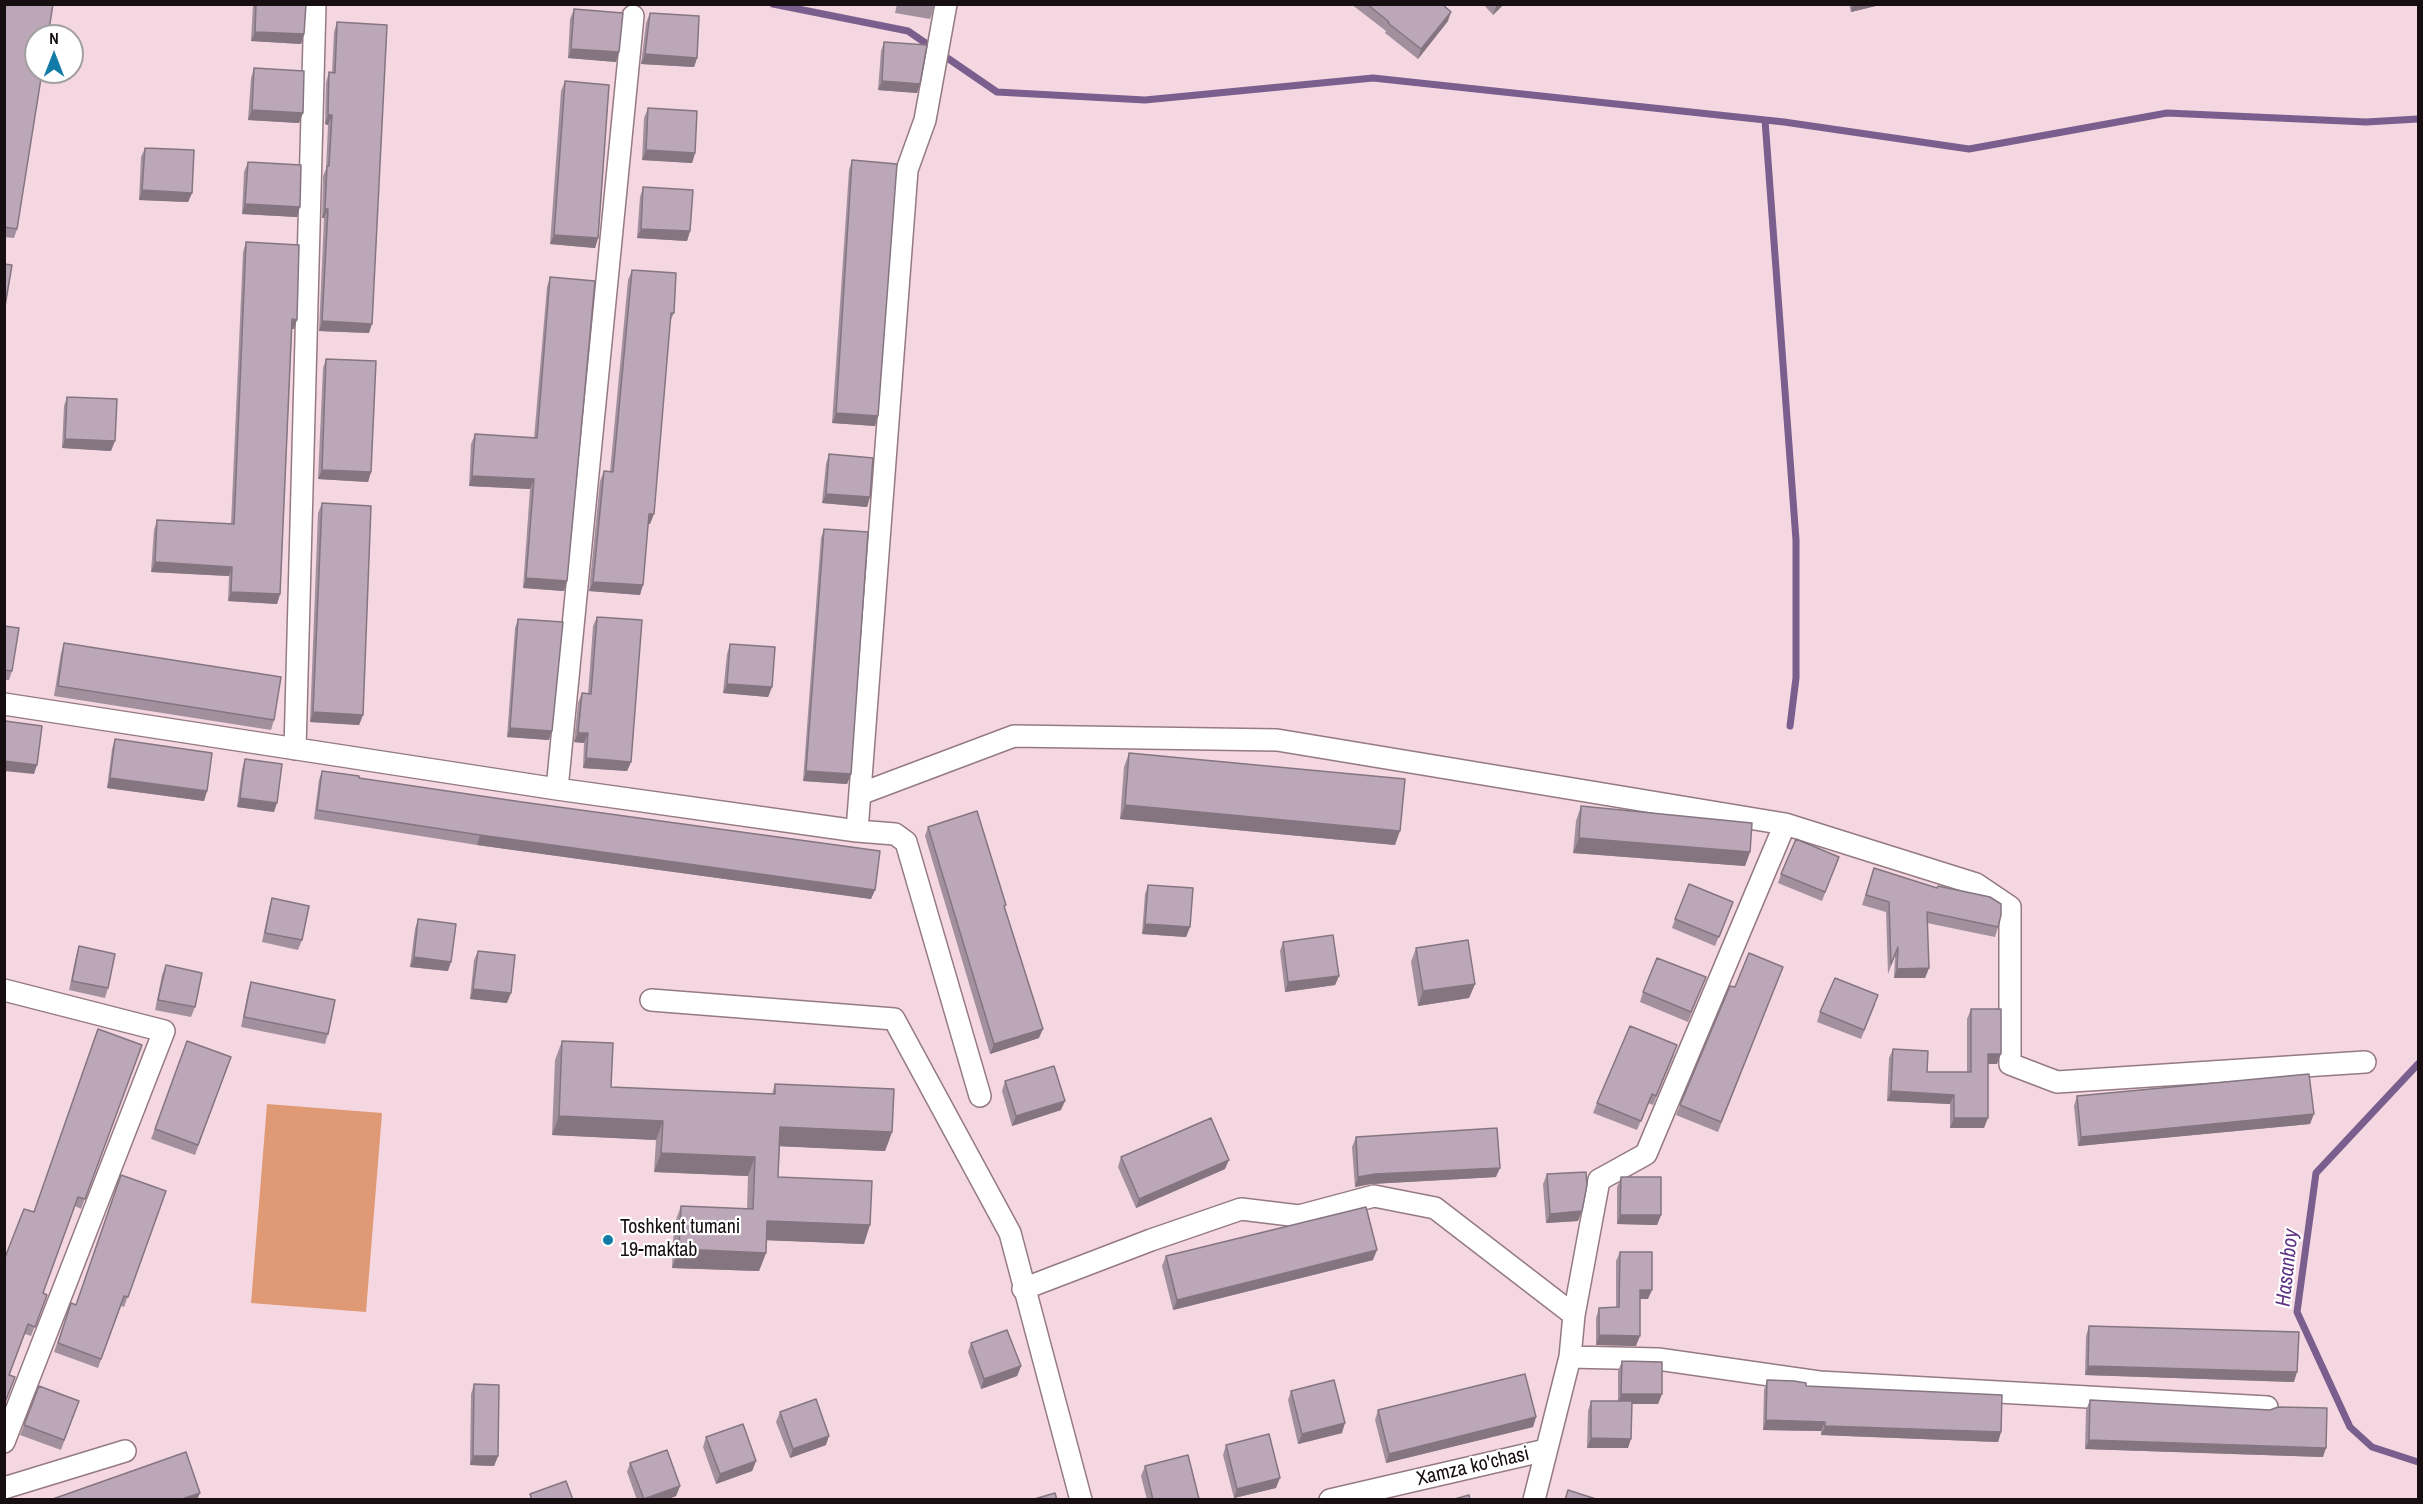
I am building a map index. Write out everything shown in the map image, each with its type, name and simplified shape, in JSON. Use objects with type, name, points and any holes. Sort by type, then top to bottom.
[{"type":"street","points":[[295,749],[315,4]]},
{"type":"street","points":[[857,831],[907,170],[925,120],[946,4]]},
{"type":"street","points":[[557,789],[633,16]]},
{"type":"street","points":[[4,705],[557,789],[857,831],[895,834],[906,842],[980,1096]]},
{"type":"street","points":[[860,794],[1014,736],[1277,740],[1785,824],[1977,885],[2010,907],[2010,1064],[2057,1082],[2365,1062]]},
{"type":"street","points":[[1534,1500],[1570,1357],[1575,1315],[1599,1180],[1647,1154],[1785,824]]},
{"type":"street","points":[[4,990],[164,1031],[4,1442]]},
{"type":"street","points":[[651,1000],[894,1018],[1010,1233],[1023,1289],[1081,1500]]},
{"type":"street","points":[[1023,1289],[1241,1209],[1299,1216],[1374,1196],[1435,1208],[1575,1315]]},
{"type":"street","points":[[1570,1357],[1658,1359],[1819,1382],[2267,1407]]},
{"type":"street","name":"Xamza ko'chasi","points":[[1330,1500],[1546,1450]]},
{"type":"street","points":[[4,1488],[125,1451]]},
{"type":"shaded area","points":[[267,1104],[382,1113],[366,1312],[251,1303]]},
{"type":"building","points":[[6,4],[53,4],[50,24],[24,24],[24,84],[40,84],[17,229],[4,227],[4,15]]},
{"type":"building","points":[[256,4],[306,4],[304,34],[255,32]]},
{"type":"building","points":[[1367,4],[1442,4],[1451,12],[1421,49]]},
{"type":"building","points":[[574,9],[623,13],[619,52],[571,49]]},
{"type":"building","points":[[650,13],[699,16],[697,58],[645,54]]},
{"type":"building","points":[[337,22],[387,25],[372,324],[322,321],[328,209],[325,209],[327,166],[329,166],[332,115],[328,115],[329,72],[335,73]]},
{"type":"building","points":[[884,42],[927,45],[920,84],[882,81]]},
{"type":"building","points":[[254,68],[304,71],[303,113],[252,110]]},
{"type":"building","points":[[565,81],[609,85],[598,238],[554,235]]},
{"type":"building","points":[[648,108],[697,111],[695,153],[646,150]]},
{"type":"building","points":[[145,148],[194,150],[192,193],[142,190]]},
{"type":"building","points":[[852,160],[897,164],[878,416],[836,413]]},
{"type":"building","points":[[248,162],[301,165],[300,207],[245,204]]},
{"type":"building","points":[[643,187],[693,190],[690,231],[641,229]]},
{"type":"building","points":[[246,242],[299,245],[297,320],[292,319],[280,594],[231,592],[232,567],[155,562],[157,520],[234,524]]},
{"type":"building","points":[[4,264],[12,265],[4,312]]},
{"type":"building","points":[[632,270],[676,273],[654,514],[649,514],[643,585],[593,582],[604,471],[613,472]]},
{"type":"building","points":[[550,277],[595,281],[567,581],[526,578],[534,479],[472,476],[475,434],[537,438]]},
{"type":"building","points":[[326,359],[376,361],[371,472],[322,470]]},
{"type":"building","points":[[67,397],[117,399],[115,441],[65,439]]},
{"type":"building","points":[[829,454],[873,458],[870,497],[826,494]]},
{"type":"building","points":[[322,503],[371,506],[363,715],[313,712]]},
{"type":"building","points":[[824,529],[868,532],[851,774],[806,771]]},
{"type":"building","points":[[597,617],[642,620],[631,762],[586,758],[588,733],[578,733],[582,693],[591,694]]},
{"type":"building","points":[[518,619],[563,622],[552,731],[510,728]]},
{"type":"building","points":[[4,626],[19,628],[12,671],[4,670]]},
{"type":"building","points":[[64,643],[281,677],[274,720],[58,686]]},
{"type":"building","points":[[730,644],[775,647],[772,687],[727,684]]},
{"type":"building","points":[[5,721],[42,726],[37,765],[4,761]]},
{"type":"building","points":[[115,739],[212,753],[207,791],[110,778]]},
{"type":"building","points":[[1129,753],[1405,779],[1400,831],[1125,805]]},
{"type":"building","points":[[245,759],[282,764],[277,803],[240,798]]},
{"type":"building","points":[[322,771],[522,802],[880,851],[875,890],[317,810]]},
{"type":"building","points":[[1581,806],[1752,823],[1750,852],[1579,838]]},
{"type":"building","points":[[977,811],[1043,1029],[994,1044],[928,827]]},
{"type":"building","points":[[1796,839],[1839,857],[1825,892],[1781,874]]},
{"type":"building","points":[[1874,868],[1937,888],[1938,886],[1990,897],[2001,904],[1998,927],[1927,912],[1929,968],[1897,969],[1898,947],[1891,964],[1889,902],[1866,895]]},
{"type":"building","points":[[1689,884],[1733,902],[1719,937],[1675,919]]},
{"type":"building","points":[[1148,885],[1193,888],[1190,927],[1145,924]]},
{"type":"building","points":[[272,898],[309,906],[302,940],[265,933]]},
{"type":"building","points":[[418,919],[456,924],[451,962],[414,957]]},
{"type":"building","points":[[1333,935],[1339,976],[1288,982],[1283,942]]},
{"type":"building","points":[[1468,940],[1475,984],[1423,991],[1416,948]]},
{"type":"building","points":[[79,946],[115,954],[108,988],[72,981]]},
{"type":"building","points":[[478,951],[515,955],[511,993],[473,989]]},
{"type":"building","points":[[1749,953],[1783,967],[1721,1122],[1680,1105],[1730,986],[1735,987]]},
{"type":"building","points":[[1657,958],[1706,977],[1691,1012],[1643,992]]},
{"type":"building","points":[[166,965],[202,973],[195,1007],[158,1000]]},
{"type":"building","points":[[1835,978],[1878,995],[1864,1030],[1820,1012]]},
{"type":"building","points":[[251,982],[335,1000],[328,1034],[244,1017]]},
{"type":"building","points":[[1971,1009],[2001,1009],[2001,1054],[1988,1054],[1988,1118],[1954,1118],[1954,1095],[1891,1091],[1893,1049],[1928,1051],[1927,1072],[1971,1072]]},
{"type":"building","points":[[1630,1026],[1677,1045],[1656,1096],[1652,1094],[1641,1121],[1597,1103]]},
{"type":"building","points":[[98,1029],[142,1045],[85,1199],[78,1197],[43,1293],[47,1295],[35,1327],[28,1324],[9,1375],[15,1377],[4,1405],[4,1260],[24,1209],[34,1212]]},
{"type":"building","points":[[187,1041],[231,1057],[198,1145],[155,1129]]},
{"type":"building","points":[[562,1041],[613,1043],[611,1087],[775,1094],[775,1084],[894,1089],[892,1132],[780,1127],[778,1177],[872,1181],[870,1225],[767,1221],[766,1253],[679,1249],[681,1206],[753,1209],[755,1157],[661,1153],[663,1121],[559,1116]]},
{"type":"building","points":[[1054,1066],[1065,1101],[1016,1116],[1005,1081]]},
{"type":"building","points":[[2309,1074],[2314,1114],[2081,1137],[2077,1096]]},
{"type":"building","points":[[1211,1118],[1229,1160],[1139,1199],[1121,1157]]},
{"type":"building","points":[[1497,1128],[1500,1168],[1375,1174],[1358,1177],[1356,1137]]},
{"type":"building","points":[[1586,1172],[1587,1185],[1582,1211],[1550,1214],[1547,1174]]},
{"type":"building","points":[[121,1175],[166,1191],[128,1297],[124,1296],[101,1359],[58,1343],[71,1303],[76,1305]]},
{"type":"building","points":[[1621,1177],[1661,1177],[1661,1215],[1620,1215]]},
{"type":"building","points":[[1366,1207],[1377,1250],[1177,1300],[1166,1256]]},
{"type":"building","points":[[1620,1252],[1652,1252],[1652,1290],[1640,1290],[1640,1336],[1599,1335],[1599,1308],[1619,1307]]},
{"type":"building","points":[[2089,1326],[2299,1332],[2297,1372],[2088,1366]]},
{"type":"building","points":[[1007,1330],[1021,1366],[984,1379],[971,1343]]},
{"type":"building","points":[[1622,1361],[1662,1362],[1662,1394],[1621,1394]]},
{"type":"building","points":[[1525,1374],[1536,1417],[1389,1454],[1378,1410]]},
{"type":"building","points":[[1334,1380],[1345,1423],[1302,1434],[1291,1391]]},
{"type":"building","points":[[1767,1380],[1794,1381],[1806,1383],[1806,1386],[2002,1395],[2001,1432],[1825,1426],[1825,1422],[1766,1420]]},
{"type":"building","points":[[474,1384],[499,1385],[498,1456],[473,1456]]},
{"type":"building","points":[[39,1386],[79,1401],[64,1440],[24,1425]]},
{"type":"building","points":[[816,1399],[829,1436],[793,1449],[780,1412]]},
{"type":"building","points":[[2090,1400],[2270,1410],[2278,1407],[2327,1408],[2326,1448],[2089,1440]]},
{"type":"building","points":[[1591,1401],[1632,1401],[1631,1439],[1591,1438]]},
{"type":"building","points":[[743,1424],[756,1461],[720,1474],[706,1437]]},
{"type":"building","points":[[1269,1434],[1280,1478],[1237,1489],[1226,1445]]},
{"type":"building","points":[[667,1450],[680,1486],[644,1499],[630,1463]]},
{"type":"building","points":[[186,1452],[200,1493],[179,1500],[50,1500]]},
{"type":"building","points":[[1188,1455],[1199,1499],[1153,1500],[1145,1466]]},
{"type":"building","points":[[566,1481],[573,1500],[532,1500],[530,1494]]},
{"type":"building","points":[[1568,1490],[1599,1500],[1565,1500]]},
{"type":"building","points":[[1055,1493],[1057,1500],[1031,1500]]},
{"type":"building","points":[[1469,1495],[1470,1500],[1451,1500]]},
{"type":"waterway","points":[[773,4],[908,31],[997,92],[1145,100],[1373,78],[1784,122],[1969,149],[2167,113],[2366,122],[2418,119]]},
{"type":"waterway","points":[[1765,120],[1796,540],[1796,678],[1790,726]]},
{"type":"waterway","name":"Hasanboy","points":[[2418,1064],[2316,1173],[2297,1312],[2350,1427],[2372,1447],[2418,1462]]},
{"type":"place","name":"Toshkent tumani 19-maktab","points":[[608,1240]]}]
